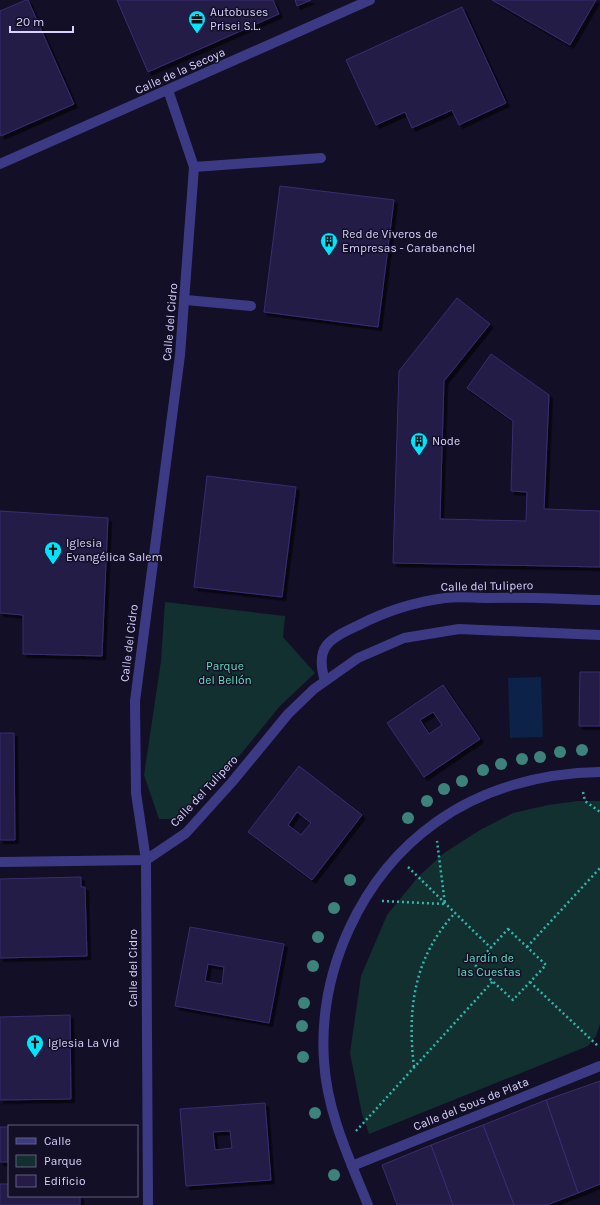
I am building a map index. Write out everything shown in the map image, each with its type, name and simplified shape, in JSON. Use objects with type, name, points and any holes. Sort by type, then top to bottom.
[{"type":"street","name":"Calle de la Secoya","points":[[0,164],[370,0]]},
{"type":"street","name":"Calle del Cidro","points":[[148,1205],[146,860],[136,793],[135,701],[180,355],[186,300],[194,167],[168,90]]},
{"type":"street","points":[[194,167],[321,158]]},
{"type":"street","points":[[186,300],[251,306]]},
{"type":"street","name":"Calle del Tulipero","points":[[325,680],[321,666],[323,650],[333,638],[401,607],[446,598],[525,597],[600,600]]},
{"type":"street","name":"Calle del Tulipero","points":[[146,860],[186,833],[232,782],[288,714],[325,680],[358,658],[404,638],[431,632],[459,629],[600,635]]},
{"type":"street","points":[[368,1205],[332,1113],[324,1062],[323,1022],[336,960],[348,930],[364,900],[398,856],[435,823],[471,802],[520,782],[556,775],[600,772]]},
{"type":"street","points":[[0,862],[146,860]]},
{"type":"street","name":"Calle del Sous de Plata","points":[[352,1166],[600,1066]]},
{"type":"path","points":[[583,792],[585,801],[600,812]]},
{"type":"path","points":[[437,838],[445,904]]},
{"type":"path","points":[[408,866],[491,948]]},
{"type":"path","points":[[527,947],[600,868]]},
{"type":"path","points":[[376,901],[445,904]]},
{"type":"path","points":[[414,1068],[411,1023],[415,986],[426,956],[441,929],[455,914]]},
{"type":"path","points":[[508,929],[546,965],[513,1000],[475,965],[491,948],[508,929]]},
{"type":"path","points":[[356,1130],[493,981]]},
{"type":"path","points":[[530,982],[598,1046]]},
{"type":"green space","name":"Parque del Bellón","points":[[165,602],[285,616],[283,637],[315,673],[280,706],[241,754],[201,792],[178,819],[159,819],[144,775],[161,661]]},
{"type":"green space","name":"Jardín de las Cuestas","points":[[578,801],[600,801],[600,1024],[596,1036],[588,1046],[369,1134],[362,1114],[350,1053],[361,976],[387,915],[418,877],[444,853],[480,830],[513,813],[548,805]]},
{"type":"water","points":[[541,677],[543,737],[510,738],[508,678]]},
{"type":"building","points":[[28,0],[74,104],[1,136],[0,11]]},
{"type":"building","points":[[117,0],[273,0],[279,14],[148,72]]},
{"type":"building","points":[[295,0],[311,0],[297,6]]},
{"type":"building","points":[[492,0],[596,0],[570,45]]},
{"type":"building","points":[[462,7],[506,103],[459,125],[452,110],[412,128],[405,112],[376,125],[346,60]]},
{"type":"building","name":"Red de Viveros de Empresas - Carabanchel","points":[[280,186],[394,200],[378,327],[264,312]]},
{"type":"building","name":"Node","points":[[457,298],[490,324],[444,381],[440,519],[526,521],[527,492],[511,491],[513,421],[467,388],[491,354],[549,395],[544,509],[600,511],[600,567],[393,563],[399,371]]},
{"type":"building","points":[[207,476],[296,487],[282,597],[194,587]]},
{"type":"building","name":"Iglesia Evangélica Salem","points":[[0,511],[108,518],[102,656],[23,654],[23,615],[0,613]]},
{"type":"building","points":[[580,672],[600,672],[600,726],[579,726]]},
{"type":"building","points":[[443,685],[480,739],[424,777],[387,723]],"holes":[[[433,712],[442,725],[429,734],[420,720]]]},
{"type":"building","points":[[0,733],[14,733],[15,840],[0,840]]},
{"type":"building","points":[[299,766],[362,815],[312,880],[248,832]],"holes":[[[297,812],[311,823],[301,835],[288,825]]]},
{"type":"building","points":[[81,877],[81,887],[85,887],[87,956],[0,958],[0,879]]},
{"type":"building","points":[[190,927],[284,944],[269,1023],[175,1006]],"holes":[[[208,964],[224,967],[222,984],[205,981]]]},
{"type":"building","name":"Iglesia La Vid","points":[[70,1015],[71,1099],[0,1100],[0,1017]]},
{"type":"building","points":[[600,1081],[600,1184],[578,1193],[546,1100]]},
{"type":"building","points":[[546,1100],[578,1193],[547,1205],[514,1205],[483,1125]]},
{"type":"building","points":[[265,1103],[271,1180],[186,1186],[180,1109]],"holes":[[[230,1131],[232,1148],[215,1150],[213,1132]]]},
{"type":"building","points":[[483,1125],[514,1205],[453,1205],[431,1145]]},
{"type":"building","points":[[0,1127],[8,1127],[8,1162],[0,1162]]},
{"type":"building","points":[[431,1145],[453,1205],[397,1205],[382,1165]]},
{"type":"building","points":[[0,1184],[8,1184],[8,1197],[80,1197],[80,1205],[0,1205]]},
{"type":"place","name":"Autobuses Prisei S.L.","points":[[197,34]]},
{"type":"place","name":"Red de Viveros de Empresas - Carabanchel","points":[[329,256]]},
{"type":"place","name":"Node","points":[[419,456]]},
{"type":"place","name":"Iglesia Evangélica Salem","points":[[53,565]]},
{"type":"place","name":"Iglesia La Vid","points":[[35,1058]]}]
